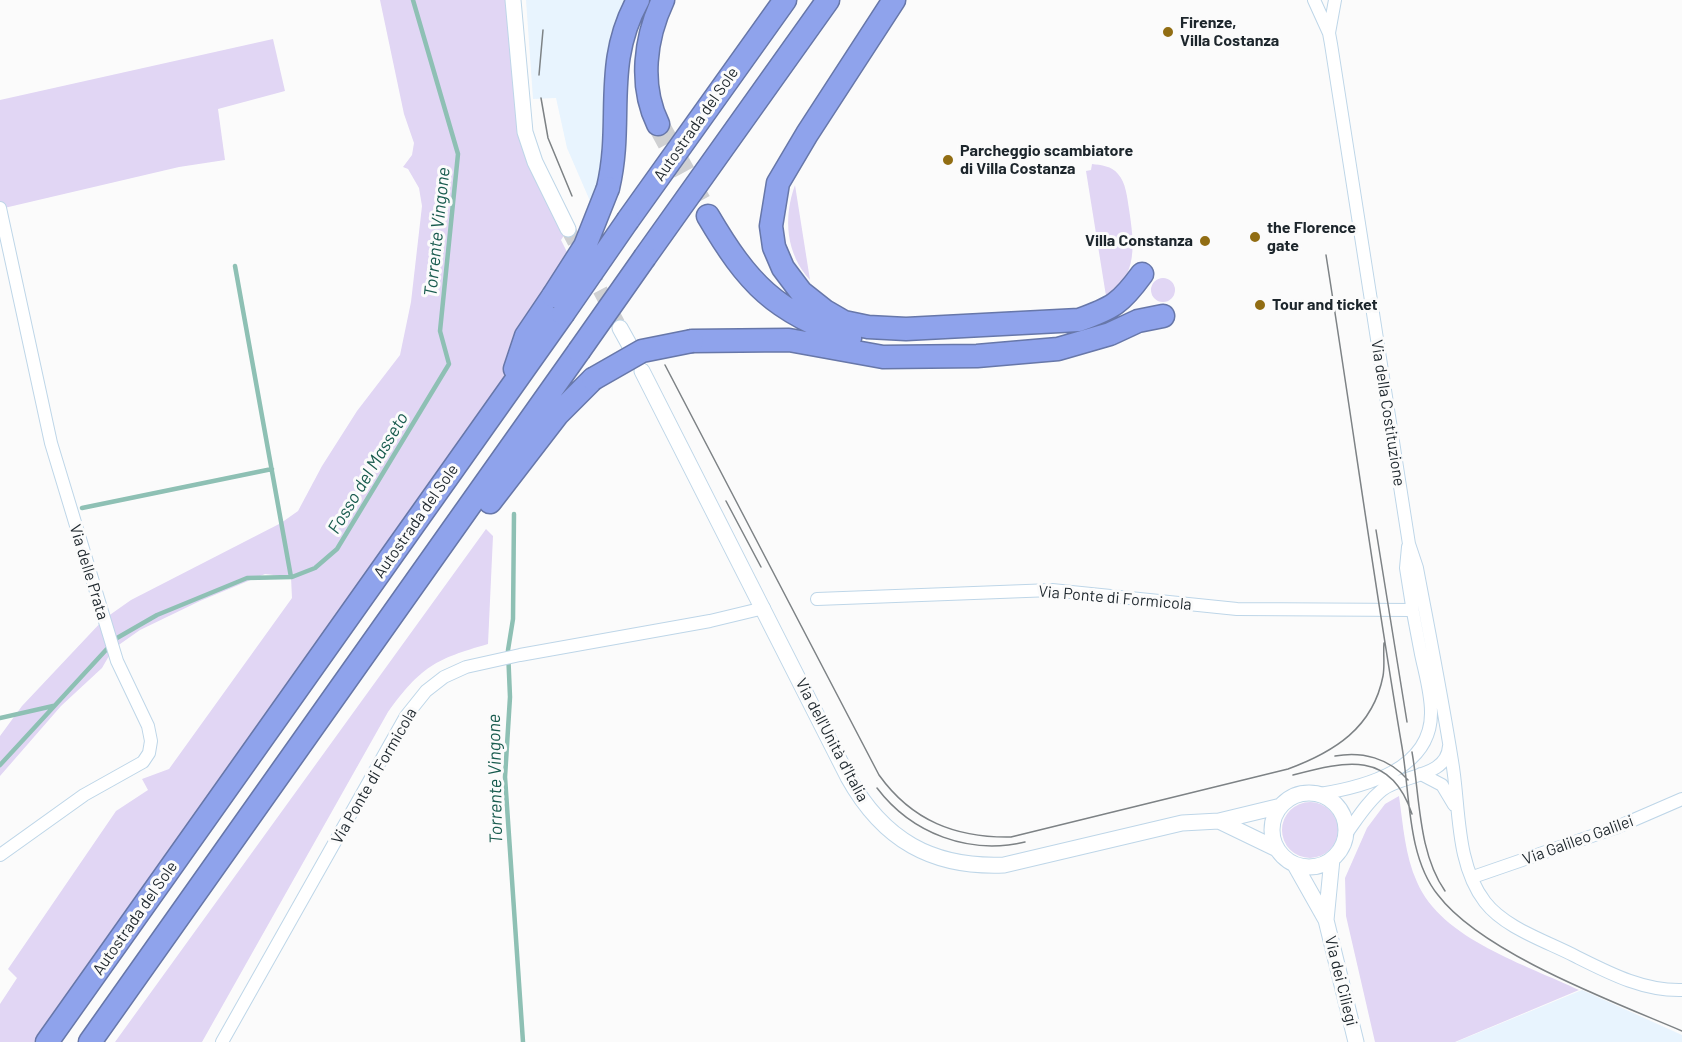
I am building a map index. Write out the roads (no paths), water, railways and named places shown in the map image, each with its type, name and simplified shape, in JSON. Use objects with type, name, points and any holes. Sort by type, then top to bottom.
[{"type":"highway","points":[[558,305],[608,188],[614,157],[617,63],[623,34],[638,0]]},
{"type":"highway","points":[[658,124],[651,102],[647,67],[651,34],[663,0]]},
{"type":"highway","name":"Autostrada del Sole","points":[[46,1042],[506,394],[526,336],[558,305],[628,220],[785,0]]},
{"type":"highway","points":[[90,1042],[828,0]]},
{"type":"highway","points":[[894,0],[778,183],[772,209],[772,238],[776,254],[793,284],[809,300],[843,322],[906,329],[1079,320],[1102,312],[1124,299],[1142,274]]},
{"type":"highway","points":[[708,216],[749,278],[771,298],[800,318],[882,349],[977,356]]},
{"type":"highway","points":[[415,583],[492,500],[557,415],[593,379],[642,351],[692,341],[789,340],[883,357],[977,356],[1058,349],[1110,334],[1138,321],[1163,316]]},
{"type":"street","points":[[513,0],[525,132],[535,162],[568,229]]},
{"type":"street","name":"Via della Costituzione","points":[[1314,0],[1329,33],[1409,544],[1417,568],[1449,743],[1457,812],[1473,878],[1490,908],[1528,933],[1624,979],[1659,989],[1682,990]]},
{"type":"street","name":"Via della Costituzione","points":[[1329,33],[1335,0]]},
{"type":"street","name":"Via delle Prata","points":[[0,208],[51,443],[108,635],[117,661],[148,726],[151,741],[149,753],[143,762],[84,795],[0,855]]},
{"type":"street","points":[[620,328],[630,346]]},
{"type":"street","name":"Via dell'Unità d'Italia","points":[[642,371],[856,791],[884,825],[919,850],[938,858],[966,864],[1004,865],[1191,821],[1219,821],[1281,806]]},
{"type":"street","name":"Via della Costituzione","points":[[1320,795],[1367,785],[1405,764],[1426,736],[1431,706],[1406,568],[1409,544]]},
{"type":"street","name":"Via Ponte di Formicola","points":[[817,599],[1052,590],[1237,609],[1412,610]]},
{"type":"street","name":"Via Ponte di Formicola","points":[[222,1042],[411,708],[426,691],[444,677],[460,669],[490,661],[764,609]]},
{"type":"street","name":"Via dei Ciliegi","points":[[1326,920],[1332,859],[1341,849],[1346,834],[1368,804],[1384,788],[1399,780],[1432,770],[1445,760],[1449,743]]},
{"type":"street","points":[[1421,774],[1435,780],[1445,789],[1457,812]]},
{"type":"street","points":[[1277,849],[1273,839],[1272,825],[1281,806],[1297,795],[1320,795],[1340,809],[1346,834]]},
{"type":"street","name":"Via Galileo Galilei","points":[[1473,878],[1615,828],[1682,799]]},
{"type":"street","name":"Via dell'Unità d'Italia","points":[[1219,821],[1277,849]]},
{"type":"street","name":"Via dei Ciliegi","points":[[1277,849],[1295,865],[1326,920],[1356,1042]]},
{"type":"street","points":[[1295,865],[1316,866],[1332,859]]},
{"type":"waterway","name":"Fosso del Masseto","points":[[0,765],[117,638],[157,615],[247,578],[292,577],[315,568],[337,549],[449,364],[440,331],[458,154],[413,0]]},
{"type":"waterway","points":[[235,266],[291,577]]},
{"type":"waterway","points":[[82,508],[272,469]]},
{"type":"waterway","name":"Torrente Vingone","points":[[514,514],[513,619],[508,650],[510,697],[505,777],[523,1042]]},
{"type":"waterway","points":[[0,718],[53,706]]},
{"type":"tunnel","points":[[658,124],[708,216]]},
{"type":"tunnel","points":[[568,229],[620,328]]},
{"type":"tram line","points":[[539,75],[543,30]]},
{"type":"tram line","points":[[541,98],[548,138],[572,196]]},
{"type":"tram line","points":[[1326,255],[1402,747],[1411,824],[1420,862],[1428,880],[1438,895],[1458,916],[1485,937],[1551,974],[1682,1031]]},
{"type":"tram line","points":[[665,365],[879,775],[906,804],[937,824],[972,834],[1011,837],[1288,769],[1336,746],[1361,724],[1378,694],[1384,668],[1384,643]]},
{"type":"tram line","points":[[726,501],[761,567]]},
{"type":"tram line","points":[[1376,530],[1407,722]]},
{"type":"tram line","points":[[1412,752],[1425,842],[1436,876],[1445,891]]},
{"type":"tram line","points":[[1335,756],[1365,756],[1384,761],[1401,772],[1408,780]]},
{"type":"tram line","points":[[1293,775],[1331,766],[1364,765],[1379,770],[1392,779],[1403,793],[1412,814]]},
{"type":"tram line","points":[[877,788],[907,818],[943,837],[983,846],[1025,842]]},
{"type":"place","name":"Firenze, Villa Costanza","points":[[1168,32]]},
{"type":"place","name":"Parcheggio scambiatore di Villa Costanza","points":[[948,160]]},
{"type":"place","name":"the Florence gate","points":[[1255,237]]},
{"type":"place","name":"Villa Constanza","points":[[1205,241]]},
{"type":"place","name":"Tour and ticket","points":[[1260,305]]}]
